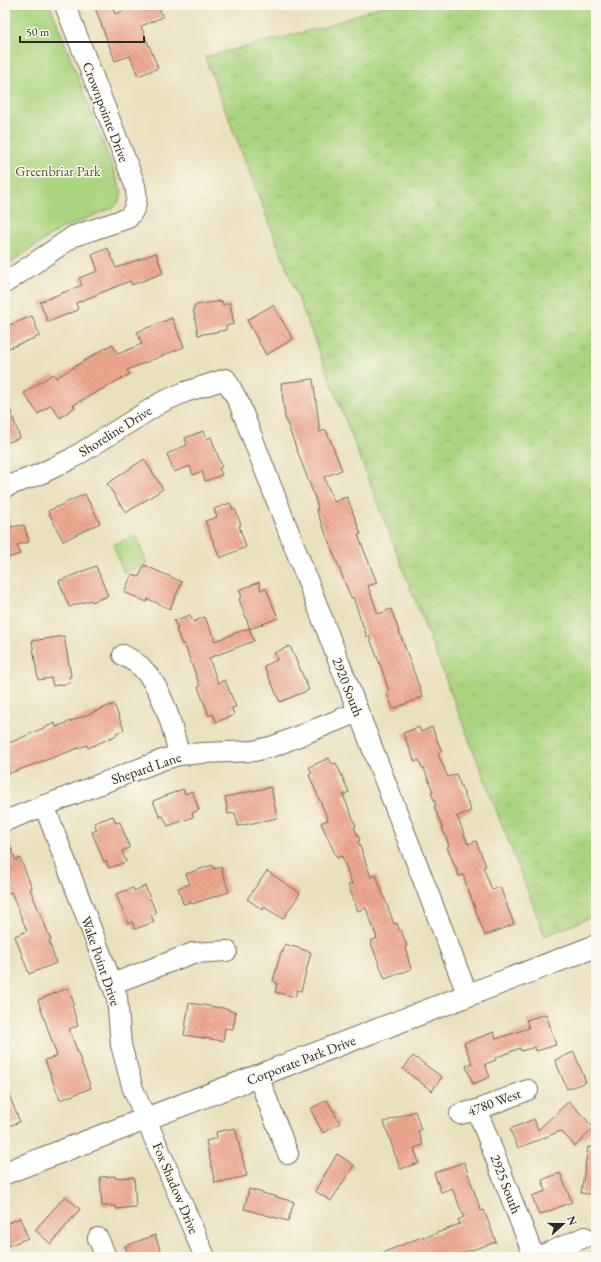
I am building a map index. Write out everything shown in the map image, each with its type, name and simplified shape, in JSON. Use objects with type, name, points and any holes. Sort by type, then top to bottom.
[{"type":"street","name":"Crownpointe Drive","points":[[5,283],[74,236],[128,218],[136,205],[136,190],[65,5]]},
{"type":"street","name":"Shoreline Drive","points":[[5,487],[40,474],[71,459],[162,402],[186,392],[226,379]]},
{"type":"street","name":"2920 South","points":[[226,379],[238,403],[468,996]]},
{"type":"street","points":[[123,655],[143,669],[157,688],[175,735],[179,755]]},
{"type":"street","name":"Shepard Lane","points":[[5,821],[142,767],[179,755],[254,751],[274,746],[358,712]]},
{"type":"street","name":"Wake Point Drive","points":[[44,806],[112,984],[118,1006],[121,1045],[125,1063],[133,1089],[147,1119]]},
{"type":"street","name":"Corporate Park Drive","points":[[5,1174],[596,946]]},
{"type":"street","points":[[112,984],[193,953],[227,951]]},
{"type":"street","points":[[258,1076],[288,1154]]},
{"type":"street","name":"4780 West","points":[[468,1112],[528,1090]]},
{"type":"street","name":"2925 South","points":[[468,1112],[534,1257]]},
{"type":"street","name":"Fox Shadow Drive","points":[[147,1119],[205,1257]]},
{"type":"street","points":[[538,1257],[585,1237]]},
{"type":"street","points":[[98,1238],[106,1257]]},
{"type":"green space","name":"Greenbriar Park","points":[[5,5],[50,5],[122,192],[118,203],[114,207],[59,230],[5,266]]},
{"type":"green space","points":[[384,5],[596,5],[596,915],[545,936],[205,57],[324,27]]},
{"type":"green space","points":[[136,535],[147,564],[124,573],[113,545]]},
{"type":"building","points":[[104,5],[112,5],[115,14],[137,5],[158,5],[163,17],[141,26],[158,68],[138,76],[130,56],[115,61],[95,8]]},
{"type":"building","points":[[108,248],[116,268],[156,253],[163,273],[132,285],[130,281],[76,303],[78,310],[48,322],[40,302],[82,285],[79,278],[98,271],[92,255]]},
{"type":"building","points":[[222,301],[222,305],[230,303],[234,324],[226,326],[226,330],[198,335],[193,308],[195,305]]},
{"type":"building","points":[[273,305],[293,339],[266,355],[247,320]]},
{"type":"building","points":[[32,316],[40,336],[9,348],[5,338],[5,327]]},
{"type":"building","points":[[172,318],[184,347],[127,370],[130,374],[73,405],[75,407],[60,418],[51,405],[38,414],[24,393],[53,374],[56,378],[112,344],[118,354],[142,344],[137,332]]},
{"type":"building","points":[[313,379],[320,432],[326,430],[342,470],[324,477],[334,502],[347,497],[361,534],[358,535],[377,583],[368,586],[378,614],[391,609],[423,697],[393,709],[387,693],[389,692],[382,670],[369,636],[367,637],[353,597],[351,598],[316,509],[318,509],[316,501],[285,418],[281,383]]},
{"type":"building","points":[[7,400],[20,438],[5,443],[5,401]]},
{"type":"building","points":[[203,431],[206,439],[211,437],[222,467],[219,468],[222,475],[205,481],[202,471],[193,475],[190,466],[174,472],[167,454],[187,445],[185,438]]},
{"type":"building","points":[[144,459],[163,489],[126,513],[107,484]]},
{"type":"building","points":[[85,494],[100,523],[63,541],[48,511]]},
{"type":"building","points":[[230,503],[233,510],[235,509],[241,525],[239,526],[246,547],[220,558],[205,521],[217,517],[214,509]]},
{"type":"building","points":[[8,516],[11,527],[24,525],[29,542],[17,545],[20,554],[5,559],[5,517]]},
{"type":"building","points":[[144,565],[182,582],[170,609],[148,599],[147,602],[124,592],[132,574],[139,577]]},
{"type":"building","points":[[96,566],[108,596],[92,602],[91,600],[69,607],[59,581]]},
{"type":"building","points":[[259,582],[261,590],[266,588],[278,618],[250,629],[239,599],[242,597],[239,590]]},
{"type":"building","points":[[190,615],[193,622],[205,617],[215,641],[249,628],[254,641],[209,658],[218,683],[225,680],[236,707],[232,708],[234,715],[216,722],[213,714],[209,716],[198,687],[200,686],[184,644],[182,645],[176,629],[178,629],[174,621]]},
{"type":"building","points":[[64,636],[71,676],[69,676],[70,683],[53,686],[51,678],[38,680],[32,641]]},
{"type":"building","points":[[290,646],[309,690],[280,702],[264,666],[277,660],[274,653]]},
{"type":"building","points":[[114,704],[124,730],[116,733],[117,735],[88,748],[87,745],[5,775],[5,745],[55,723],[56,727]]},
{"type":"building","points":[[419,727],[421,732],[432,727],[442,752],[438,754],[448,777],[456,774],[471,811],[457,816],[468,844],[476,841],[486,866],[483,867],[492,890],[500,887],[514,924],[485,936],[463,875],[459,876],[447,847],[449,846],[434,806],[436,806],[431,792],[433,792],[424,768],[422,768],[419,760],[415,762],[403,733]]},
{"type":"building","points":[[329,758],[332,764],[336,763],[349,792],[343,795],[356,826],[354,827],[360,840],[358,841],[371,877],[376,875],[394,924],[397,923],[407,946],[405,947],[411,969],[385,979],[370,941],[377,938],[366,908],[358,911],[348,885],[352,884],[342,856],[337,858],[321,823],[328,820],[309,775],[312,773],[309,767]]},
{"type":"building","points":[[271,787],[277,818],[238,826],[235,813],[228,814],[225,797]]},
{"type":"building","points":[[183,789],[185,794],[192,791],[199,810],[192,813],[193,817],[168,826],[163,816],[160,817],[153,801]]},
{"type":"building","points":[[113,816],[116,823],[120,822],[129,848],[122,851],[126,862],[109,868],[106,861],[104,862],[92,832],[97,830],[94,823]]},
{"type":"building","points":[[5,834],[16,860],[20,858],[32,888],[30,889],[51,940],[49,941],[56,963],[29,974],[15,936],[27,931],[11,892],[5,895]]},
{"type":"building","points":[[212,865],[214,869],[221,867],[229,892],[192,904],[191,902],[183,904],[178,888],[190,884],[186,874]]},
{"type":"building","points":[[267,871],[300,893],[283,919],[264,907],[263,910],[247,899]]},
{"type":"building","points":[[145,886],[156,913],[151,915],[154,922],[135,929],[132,922],[128,924],[116,894],[133,888],[134,891]]},
{"type":"building","points":[[285,944],[311,952],[301,991],[297,990],[295,997],[275,992],[277,983],[273,981],[281,952],[283,952]]},
{"type":"building","points":[[68,988],[74,1004],[72,1005],[78,1026],[69,1029],[91,1088],[60,1100],[45,1060],[57,1056],[38,1000]]},
{"type":"building","points":[[189,1003],[229,1009],[228,1010],[236,1012],[233,1029],[225,1028],[223,1041],[184,1035]]},
{"type":"building","points":[[546,1014],[556,1045],[536,1051],[535,1047],[521,1051],[520,1048],[495,1058],[496,1060],[485,1064],[490,1077],[473,1084],[466,1066],[472,1063],[464,1043],[494,1032],[496,1039],[529,1028],[526,1020]]},
{"type":"building","points":[[574,1052],[586,1082],[567,1089],[555,1060]]},
{"type":"building","points":[[413,1056],[442,1077],[432,1091],[403,1069]]},
{"type":"building","points":[[5,1085],[20,1122],[5,1127]]},
{"type":"building","points":[[327,1100],[340,1123],[323,1133],[310,1109]]},
{"type":"building","points":[[569,1101],[594,1128],[575,1146],[561,1131],[518,1148],[510,1129],[534,1119],[538,1130]]},
{"type":"building","points":[[415,1111],[421,1130],[418,1131],[423,1145],[414,1148],[419,1163],[400,1169],[384,1122]]},
{"type":"building","points":[[235,1128],[247,1176],[215,1183],[206,1141],[217,1138],[216,1132]]},
{"type":"building","points":[[588,1147],[596,1148],[596,1195],[581,1193]]},
{"type":"building","points":[[337,1154],[354,1165],[331,1201],[315,1191]]},
{"type":"building","points":[[464,1162],[481,1211],[484,1210],[496,1242],[450,1257],[372,1257],[424,1236],[424,1238],[460,1224],[458,1220],[464,1217],[452,1188],[441,1192],[434,1173]]},
{"type":"building","points":[[560,1173],[572,1202],[539,1215],[532,1196],[546,1191],[542,1180]]},
{"type":"building","points":[[115,1176],[115,1178],[134,1177],[136,1207],[116,1209],[116,1206],[102,1206],[100,1177]]},
{"type":"building","points":[[249,1189],[294,1202],[288,1221],[244,1209]]},
{"type":"building","points":[[65,1196],[80,1209],[51,1244],[35,1230]]},
{"type":"building","points":[[20,1218],[28,1238],[5,1247],[5,1224]]},
{"type":"building","points":[[155,1235],[163,1257],[129,1257],[125,1246]]}]
